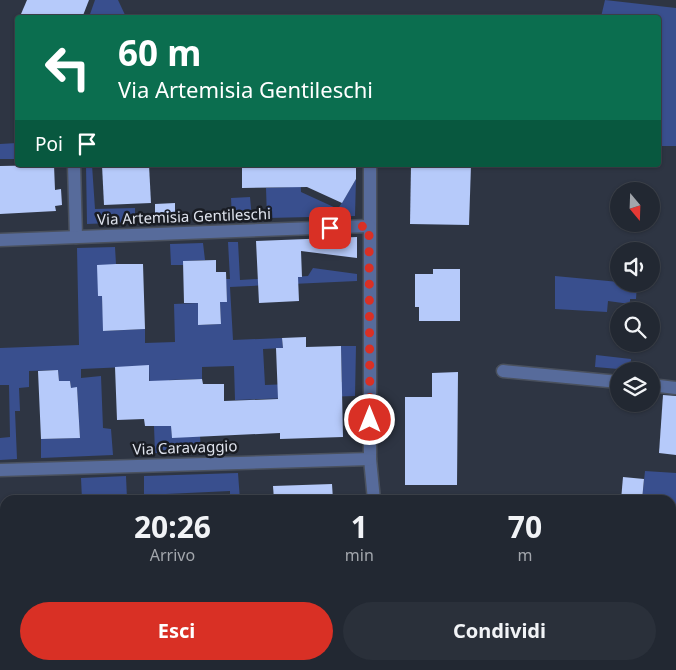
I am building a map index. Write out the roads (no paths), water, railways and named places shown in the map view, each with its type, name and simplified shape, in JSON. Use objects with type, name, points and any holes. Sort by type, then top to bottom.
[{"type":"street","points":[[74,167],[76,237]]},
{"type":"street","points":[[370,167],[370,458],[374,495]]},
{"type":"street","name":"Via Artemisia Gentileschi","points":[[0,240],[369,226]]},
{"type":"street","points":[[503,371],[610,381]]},
{"type":"street","points":[[660,386],[676,388]]},
{"type":"street","name":"Via Caravaggio","points":[[0,470],[370,458]]}]
